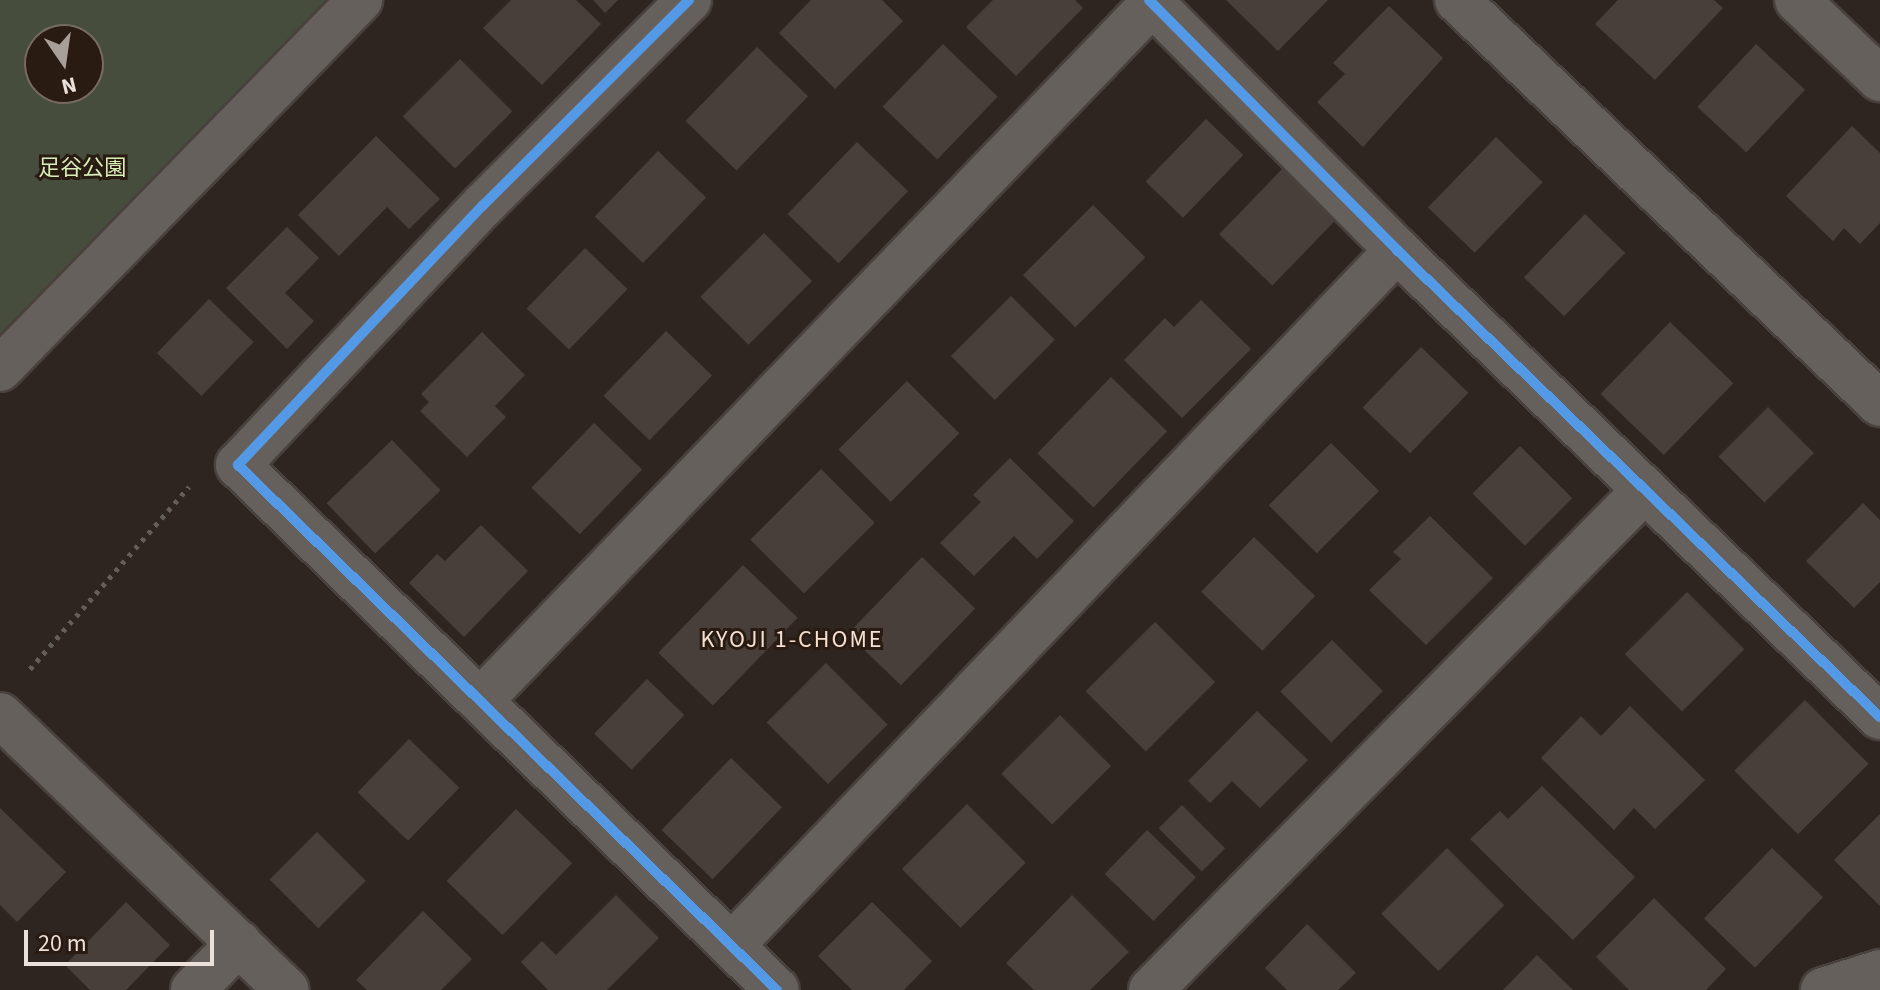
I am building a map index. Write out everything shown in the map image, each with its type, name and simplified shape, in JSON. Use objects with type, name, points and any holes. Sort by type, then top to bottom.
[{"type":"street","points":[[0,369],[360,0]]},
{"type":"street","points":[[689,0],[483,205],[238,465],[777,990]]},
{"type":"street","points":[[1457,0],[1880,404]]},
{"type":"street","points":[[1797,0],[1880,79]]},
{"type":"street","points":[[481,700],[1151,2],[1397,250],[1880,717]]},
{"type":"street","points":[[732,945],[1397,250]]},
{"type":"street","points":[[1151,990],[1645,490]]},
{"type":"street","points":[[10,697],[239,943],[287,990]]},
{"type":"street","points":[[193,990],[239,943]]},
{"type":"street","points":[[1823,990],[1880,972]]},
{"type":"path","points":[[10,697],[194,481],[238,465]]},
{"type":"green space","name":"足谷公園","points":[[0,0],[358,0],[0,369]]},
{"type":"building","points":[[511,0],[576,0],[601,24],[542,85],[483,28]]},
{"type":"building","points":[[593,0],[618,0],[605,13]]},
{"type":"building","points":[[811,0],[882,0],[903,21],[835,89],[779,33]]},
{"type":"building","points":[[993,0],[1075,0],[1083,8],[1016,76],[966,27]]},
{"type":"building","points":[[1226,0],[1328,0],[1278,51]]},
{"type":"building","points":[[1618,0],[1714,0],[1723,8],[1655,80],[1595,24]]},
{"type":"building","points":[[1389,6],[1443,58],[1363,147],[1317,102],[1345,74],[1333,63]]},
{"type":"building","points":[[943,44],[998,97],[937,159],[883,107]]},
{"type":"building","points":[[1756,44],[1805,90],[1746,153],[1697,107]]},
{"type":"building","points":[[757,47],[808,96],[737,170],[685,121]]},
{"type":"building","points":[[460,59],[512,111],[455,169],[403,116]]},
{"type":"building","points":[[1206,119],[1243,155],[1183,218],[1146,182]]},
{"type":"building","points":[[1852,126],[1880,153],[1880,223],[1860,244],[1844,228],[1833,241],[1786,196]]},
{"type":"building","points":[[376,136],[440,199],[409,229],[387,207],[339,256],[298,215]]},
{"type":"building","points":[[1496,137],[1543,182],[1475,253],[1428,207]]},
{"type":"building","points":[[857,142],[908,191],[839,263],[788,214]]},
{"type":"building","points":[[658,151],[706,198],[643,263],[595,216]]},
{"type":"building","points":[[1283,168],[1336,219],[1272,286],[1219,234]]},
{"type":"building","points":[[1093,205],[1145,257],[1075,327],[1023,275]]},
{"type":"building","points":[[1585,214],[1625,253],[1564,316],[1524,277]]},
{"type":"building","points":[[287,227],[319,258],[285,293],[314,321],[287,349],[226,288]]},
{"type":"building","points":[[764,233],[812,281],[748,345],[700,297]]},
{"type":"building","points":[[585,248],[627,289],[569,349],[527,308]]},
{"type":"building","points":[[1011,296],[1055,340],[995,400],[951,356]]},
{"type":"building","points":[[209,299],[254,342],[201,396],[157,353]]},
{"type":"building","points":[[1201,300],[1251,349],[1182,418],[1124,360],[1165,318],[1174,327]]},
{"type":"building","points":[[1670,322],[1733,383],[1664,455],[1601,394]]},
{"type":"building","points":[[666,331],[712,375],[650,440],[603,396]]},
{"type":"building","points":[[482,332],[525,375],[495,406],[506,417],[467,457],[420,411],[429,402],[421,394]]},
{"type":"building","points":[[1421,347],[1468,393],[1410,453],[1363,407]]},
{"type":"building","points":[[1111,377],[1167,431],[1093,507],[1037,453]]},
{"type":"building","points":[[907,381],[959,433],[891,502],[838,450]]},
{"type":"building","points":[[1768,407],[1814,453],[1764,502],[1719,456]]},
{"type":"building","points":[[594,423],[642,470],[580,534],[531,488]]},
{"type":"building","points":[[392,440],[441,490],[375,554],[327,503]]},
{"type":"building","points":[[1331,443],[1379,491],[1317,553],[1269,505]]},
{"type":"building","points":[[1520,446],[1572,498],[1525,546],[1473,493]]},
{"type":"building","points":[[1010,458],[1074,521],[1037,559],[1014,536],[974,576],[940,543],[981,502],[973,495]]},
{"type":"building","points":[[821,469],[875,523],[804,593],[750,540]]},
{"type":"building","points":[[1863,503],[1880,520],[1880,582],[1854,608],[1806,561]]},
{"type":"building","points":[[1430,516],[1493,578],[1426,645],[1369,590],[1401,559],[1393,552]]},
{"type":"building","points":[[481,525],[528,571],[464,637],[409,583],[437,554],[445,561]]},
{"type":"building","points":[[1254,537],[1315,596],[1262,651],[1201,592]]},
{"type":"building","points":[[922,557],[975,608],[901,685],[848,634]]},
{"type":"building","points":[[743,565],[798,618],[713,706],[658,653]]},
{"type":"building","points":[[1687,592],[1744,649],[1682,712],[1625,654]]},
{"type":"building","points":[[1155,622],[1215,682],[1146,751],[1086,691]]},
{"type":"building","points":[[1332,640],[1383,691],[1331,743],[1280,692]]},
{"type":"building","points":[[826,663],[888,725],[828,784],[767,722]]},
{"type":"building","points":[[647,679],[684,715],[632,770],[594,734]]},
{"type":"building","points":[[1805,700],[1869,764],[1798,834],[1734,771]]},
{"type":"building","points":[[1630,706],[1705,780],[1655,829],[1634,808],[1614,830],[1541,758],[1581,716],[1601,736]]},
{"type":"building","points":[[1257,711],[1308,760],[1260,808],[1232,781],[1210,803],[1188,781]]},
{"type":"building","points":[[1060,715],[1111,766],[1052,825],[1001,774]]},
{"type":"building","points":[[409,739],[459,788],[408,841],[358,792]]},
{"type":"building","points":[[731,758],[782,807],[713,879],[662,830]]},
{"type":"building","points":[[1542,786],[1635,877],[1573,940],[1470,839],[1500,811],[1508,819]]},
{"type":"building","points":[[967,804],[1026,863],[961,928],[902,869]]},
{"type":"building","points":[[1182,805],[1225,848],[1202,871],[1159,828]]},
{"type":"building","points":[[0,808],[66,872],[17,922],[0,905]]},
{"type":"building","points":[[516,809],[572,863],[503,935],[447,881]]},
{"type":"building","points":[[1880,814],[1880,906],[1834,860]]},
{"type":"building","points":[[1147,830],[1196,877],[1154,921],[1105,874]]},
{"type":"building","points":[[317,832],[366,881],[318,928],[270,879]]},
{"type":"building","points":[[1447,848],[1504,905],[1439,971],[1381,914]]},
{"type":"building","points":[[1772,848],[1823,897],[1755,968],[1704,918]]},
{"type":"building","points":[[616,895],[659,938],[607,990],[548,990],[521,962],[542,941],[556,955]]},
{"type":"building","points":[[1072,895],[1129,952],[1090,990],[1034,990],[1006,963]]},
{"type":"building","points":[[1654,898],[1726,969],[1706,990],[1629,990],[1596,957]]},
{"type":"building","points":[[126,902],[170,945],[126,990],[90,990],[65,965]]},
{"type":"building","points":[[872,902],[932,961],[904,990],[852,990],[818,956]]},
{"type":"building","points":[[423,911],[472,959],[441,990],[367,990],[356,980]]},
{"type":"building","points":[[1307,924],[1356,973],[1338,990],[1287,990],[1265,968]]},
{"type":"building","points":[[1537,955],[1573,990],[1503,990]]},
{"type":"cycle path","points":[[689,0],[483,205],[238,465],[777,990]]},
{"type":"cycle path","points":[[1149,0],[1397,250],[1880,717]]},
{"type":"district","name":"KYOJI 1-CHOME","points":[[792,640]]}]
